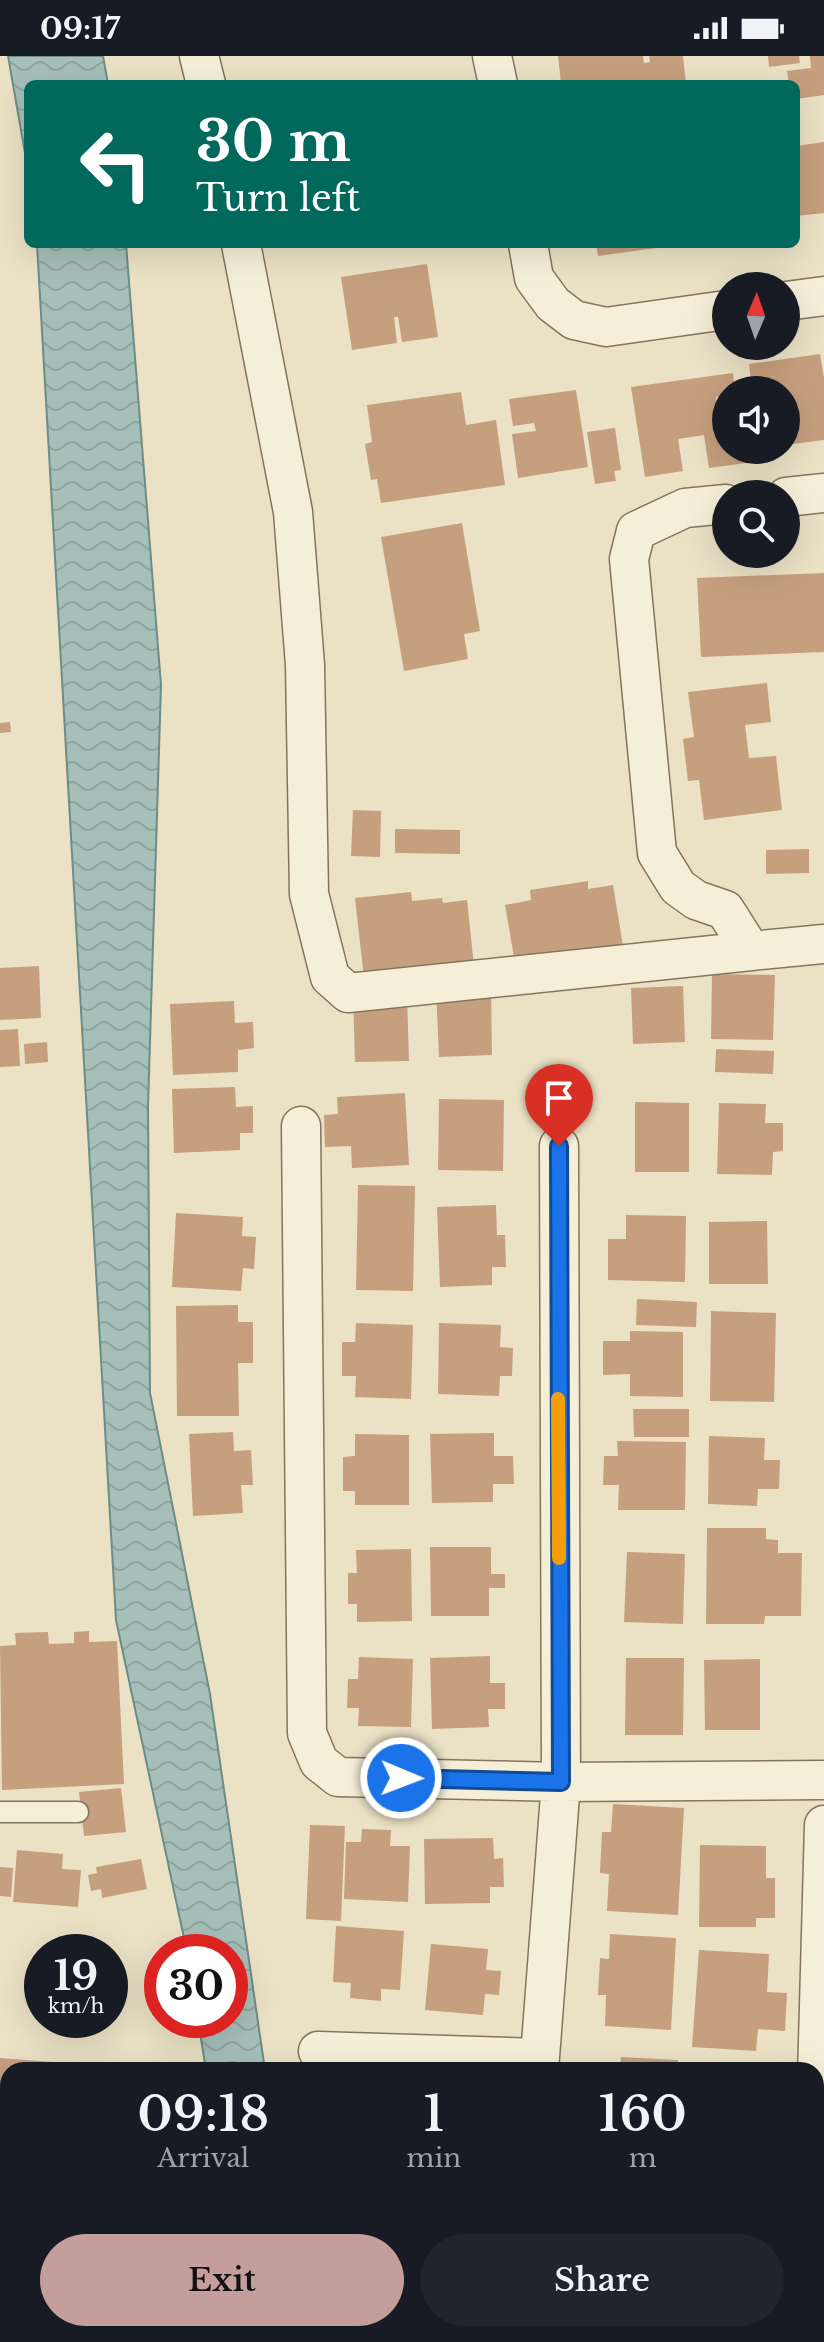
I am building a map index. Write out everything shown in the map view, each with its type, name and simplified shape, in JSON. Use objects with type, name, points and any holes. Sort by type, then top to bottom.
[{"type":"street","points":[[199,56],[205,80]]},
{"type":"street","points":[[492,56],[497,80]]},
{"type":"street","points":[[242,248],[293,512],[305,665],[309,894],[330,977],[348,993],[824,944]]},
{"type":"street","points":[[529,248],[534,278],[553,304],[574,320],[606,327],[712,312]]},
{"type":"street","points":[[800,299],[824,296]]},
{"type":"street","points":[[800,496],[824,493]]},
{"type":"street","points":[[712,505],[685,508],[636,531],[629,559],[657,853],[678,887],[696,900],[725,910],[751,951]]},
{"type":"street","points":[[301,1126],[307,1733],[319,1762],[338,1777],[561,1782],[824,1780]]},
{"type":"street","points":[[539,2062],[561,1782],[559,1146]]},
{"type":"street","points":[[818,2062],[824,1825]]},
{"type":"street","points":[[318,2051],[505,2062]]},
{"type":"lane","points":[[0,1812],[78,1812]]},
{"type":"water","points":[[8,56],[103,56],[107,80],[24,80],[24,147]]},
{"type":"water","points":[[37,248],[126,248],[161,685],[148,1106],[150,1393],[210,1694],[245,1934],[183,1934],[116,1620]]},
{"type":"water","points":[[248,1954],[264,2062],[205,2062],[201,2038],[248,2038]]},
{"type":"building","points":[[558,56],[643,56],[644,63],[650,62],[649,56],[683,56],[686,80],[561,80]]},
{"type":"building","points":[[768,56],[799,56],[800,63],[769,67]]},
{"type":"building","points":[[810,56],[824,56],[824,95],[800,98],[800,80],[788,80],[787,71],[811,68]]},
{"type":"building","points":[[824,142],[824,213],[800,216],[800,145]]},
{"type":"building","points":[[597,248],[656,248],[598,256]]},
{"type":"building","points":[[427,264],[438,337],[402,342],[398,317],[394,317],[397,343],[352,350],[341,277]]},
{"type":"building","points":[[820,354],[824,378],[824,440],[800,443],[800,376],[750,376],[749,364],[800,360],[800,357]]},
{"type":"building","points":[[733,373],[733,376],[712,376],[712,464],[739,464],[709,468],[704,435],[678,439],[683,471],[645,477],[631,387]]},
{"type":"building","points":[[576,390],[588,467],[518,478],[512,434],[536,431],[534,423],[513,426],[509,399]]},
{"type":"building","points":[[461,392],[466,425],[496,420],[505,485],[381,503],[377,479],[371,480],[365,444],[372,442],[367,405]]},
{"type":"building","points":[[615,428],[621,470],[614,471],[616,481],[595,484],[587,432]]},
{"type":"building","points":[[462,523],[480,631],[464,634],[468,659],[404,671],[381,537]]},
{"type":"building","points":[[824,573],[824,652],[701,657],[697,578]]},
{"type":"building","points":[[767,683],[771,722],[745,725],[749,758],[776,756],[782,810],[704,820],[699,780],[688,781],[683,739],[694,737],[688,692]]},
{"type":"building","points":[[10,722],[11,732],[0,733],[0,723]]},
{"type":"building","points":[[353,810],[381,811],[380,857],[351,856]]},
{"type":"building","points":[[395,829],[460,830],[460,854],[395,853]]},
{"type":"building","points":[[809,849],[809,873],[766,874],[766,850]]},
{"type":"building","points":[[588,881],[588,889],[613,885],[624,952],[516,969],[505,905],[531,900],[530,890]]},
{"type":"building","points":[[411,892],[412,901],[442,898],[443,903],[467,900],[474,966],[364,978],[355,898]]},
{"type":"building","points":[[39,966],[41,1018],[0,1020],[0,968]]},
{"type":"building","points":[[712,974],[775,975],[773,1040],[711,1039]]},
{"type":"building","points":[[683,986],[685,1042],[633,1044],[631,988]]},
{"type":"building","points":[[491,987],[492,1055],[439,1057],[436,988]]},
{"type":"building","points":[[407,995],[409,1061],[355,1062],[353,996]]},
{"type":"building","points":[[234,1001],[235,1023],[253,1022],[254,1048],[238,1050],[238,1072],[173,1075],[170,1004]]},
{"type":"building","points":[[18,1029],[20,1066],[0,1067],[0,1030]]},
{"type":"building","points":[[47,1042],[48,1062],[25,1064],[24,1044]]},
{"type":"building","points":[[716,1049],[774,1051],[773,1074],[715,1072]]},
{"type":"building","points":[[235,1087],[236,1107],[253,1106],[253,1133],[240,1133],[240,1150],[174,1153],[172,1089]]},
{"type":"building","points":[[405,1093],[409,1165],[352,1168],[351,1146],[325,1147],[324,1115],[338,1114],[337,1097]]},
{"type":"building","points":[[439,1099],[504,1100],[503,1171],[438,1170]]},
{"type":"building","points":[[635,1102],[689,1103],[689,1172],[635,1172]]},
{"type":"building","points":[[719,1103],[766,1104],[765,1123],[783,1123],[783,1151],[773,1152],[772,1175],[717,1174]]},
{"type":"building","points":[[358,1185],[415,1186],[413,1291],[356,1290]]},
{"type":"building","points":[[496,1205],[497,1235],[505,1235],[506,1267],[492,1267],[492,1285],[440,1287],[437,1207]]},
{"type":"building","points":[[176,1213],[243,1217],[242,1236],[256,1237],[254,1269],[243,1268],[241,1291],[172,1287]]},
{"type":"building","points":[[626,1215],[686,1216],[685,1282],[608,1280],[608,1239],[626,1239]]},
{"type":"building","points":[[767,1221],[768,1284],[709,1284],[709,1222]]},
{"type":"building","points":[[637,1299],[697,1302],[696,1327],[636,1325]]},
{"type":"building","points":[[238,1305],[238,1322],[253,1322],[253,1363],[238,1363],[239,1416],[177,1416],[176,1306]]},
{"type":"building","points":[[711,1311],[776,1313],[774,1402],[710,1401]]},
{"type":"building","points":[[356,1323],[413,1325],[411,1399],[355,1397],[356,1376],[342,1376],[342,1342],[355,1342]]},
{"type":"building","points":[[439,1323],[501,1325],[500,1347],[513,1348],[512,1376],[500,1376],[499,1396],[438,1394]]},
{"type":"building","points":[[630,1331],[683,1332],[683,1397],[630,1396],[630,1374],[603,1375],[603,1341],[630,1341]]},
{"type":"building","points":[[633,1409],[689,1409],[689,1437],[634,1437]]},
{"type":"building","points":[[233,1432],[234,1451],[251,1450],[253,1485],[241,1485],[243,1513],[193,1516],[189,1434]]},
{"type":"building","points":[[494,1433],[494,1456],[513,1456],[514,1484],[493,1484],[493,1502],[432,1503],[430,1434]]},
{"type":"building","points":[[355,1434],[409,1435],[409,1505],[355,1505],[355,1491],[343,1491],[343,1457],[355,1456]]},
{"type":"building","points":[[709,1436],[765,1438],[764,1460],[780,1460],[779,1489],[758,1489],[757,1506],[708,1504]]},
{"type":"building","points":[[617,1441],[686,1442],[685,1510],[618,1510],[619,1485],[603,1485],[604,1456],[618,1456]]},
{"type":"building","points":[[707,1528],[766,1528],[766,1539],[778,1540],[778,1553],[802,1553],[801,1616],[765,1616],[764,1624],[706,1624]]},
{"type":"building","points":[[430,1547],[491,1547],[491,1574],[505,1574],[505,1588],[489,1588],[489,1616],[431,1616]]},
{"type":"building","points":[[411,1549],[412,1621],[357,1622],[357,1604],[348,1604],[348,1573],[357,1573],[356,1550]]},
{"type":"building","points":[[627,1552],[685,1554],[683,1624],[624,1622]]},
{"type":"building","points":[[89,1631],[89,1642],[117,1641],[124,1784],[2,1790],[0,1646],[16,1645],[15,1633],[48,1632],[49,1644],[74,1643],[74,1632]]},
{"type":"building","points":[[490,1656],[490,1683],[505,1683],[505,1709],[488,1709],[489,1727],[432,1729],[430,1658]]},
{"type":"building","points":[[359,1657],[413,1659],[411,1727],[358,1726],[359,1708],[347,1708],[348,1679],[358,1679]]},
{"type":"building","points":[[626,1658],[684,1658],[683,1735],[625,1735]]},
{"type":"building","points":[[760,1659],[760,1730],[705,1730],[704,1660]]},
{"type":"building","points":[[121,1788],[126,1832],[84,1836],[79,1792]]},
{"type":"building","points":[[613,1804],[684,1808],[678,1915],[607,1911],[609,1874],[600,1873],[602,1832],[611,1832]]},
{"type":"building","points":[[310,1825],[345,1826],[341,1921],[306,1919]]},
{"type":"building","points":[[362,1829],[391,1830],[390,1846],[410,1846],[408,1902],[344,1899],[346,1842],[361,1842]]},
{"type":"building","points":[[493,1838],[494,1859],[503,1858],[504,1887],[490,1887],[490,1903],[425,1904],[424,1839]]},
{"type":"building","points":[[700,1845],[766,1846],[766,1878],[775,1878],[775,1918],[756,1918],[756,1927],[699,1927]]},
{"type":"building","points":[[17,1850],[63,1854],[62,1869],[81,1870],[78,1907],[13,1902]]},
{"type":"building","points":[[141,1859],[147,1889],[102,1898],[101,1889],[91,1891],[88,1875],[97,1873],[96,1867]]},
{"type":"building","points":[[0,1867],[13,1868],[11,1897],[0,1896]]},
{"type":"building","points":[[336,1926],[404,1931],[400,1990],[381,1989],[381,2001],[350,1998],[351,1983],[333,1982]]},
{"type":"building","points":[[610,1934],[676,1938],[671,2030],[605,2026],[606,1995],[598,1995],[600,1958],[609,1959]]},
{"type":"building","points":[[431,1944],[488,1949],[486,1970],[501,1971],[499,1995],[485,1994],[483,2015],[425,2010]]},
{"type":"building","points":[[699,1950],[769,1954],[767,1992],[787,1993],[785,2031],[758,2029],[756,2051],[692,2047]]},
{"type":"building","points":[[621,2057],[678,2060],[678,2062],[621,2062]]},
{"type":"building","points":[[0,2058],[53,2062],[0,2062]]},
{"type":"slow traffic","points":[[558,1399],[559,1558]]},
{"type":"route","points":[[401,1778],[561,1782],[557,1334],[559,1146]]}]
